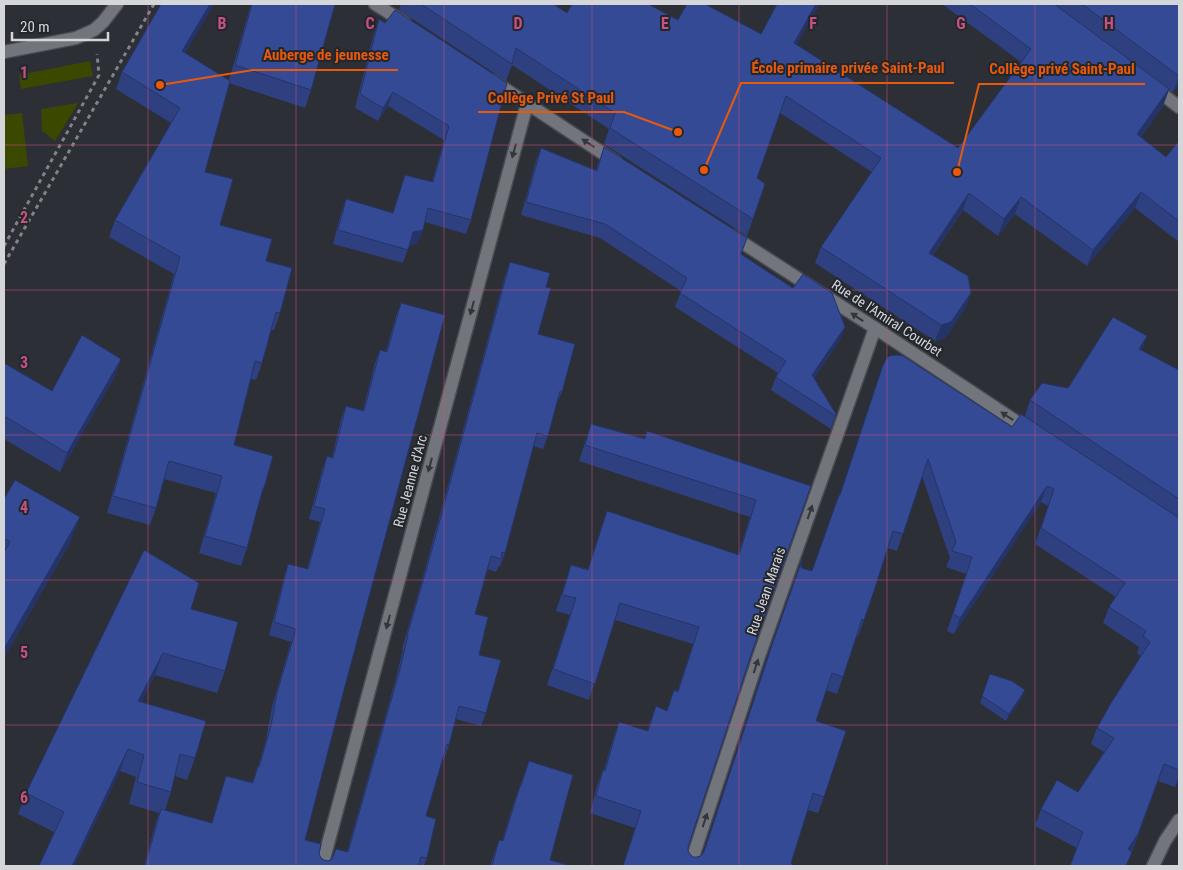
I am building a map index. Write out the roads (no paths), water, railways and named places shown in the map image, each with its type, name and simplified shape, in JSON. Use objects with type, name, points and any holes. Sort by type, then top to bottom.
[{"type":"street","points":[[4,52],[76,38],[94,30],[117,4]]},
{"type":"street","points":[[375,4],[415,30]]},
{"type":"street","points":[[479,72],[626,168]]},
{"type":"street","points":[[1140,78],[1179,107]]},
{"type":"street","name":"Rue Jeanne d'Arc","points":[[322,866],[527,104]]},
{"type":"street","name":"Rue de l'Amiral Courbet","points":[[718,227],[1040,437]]},
{"type":"street","name":"Rue Jean Marais","points":[[690,866],[758,659],[875,328]]},
{"type":"street","points":[[1153,866],[1165,841],[1179,820]]},
{"type":"place","name":"Auberge de jeunesse","points":[[160,85]]},
{"type":"place","name":"Collège Privé St Paul","points":[[678,132]]},
{"type":"place","name":"École primaire privée Saint-Paul","points":[[704,170]]},
{"type":"place","name":"Collège privé Saint-Paul","points":[[957,172]]}]
